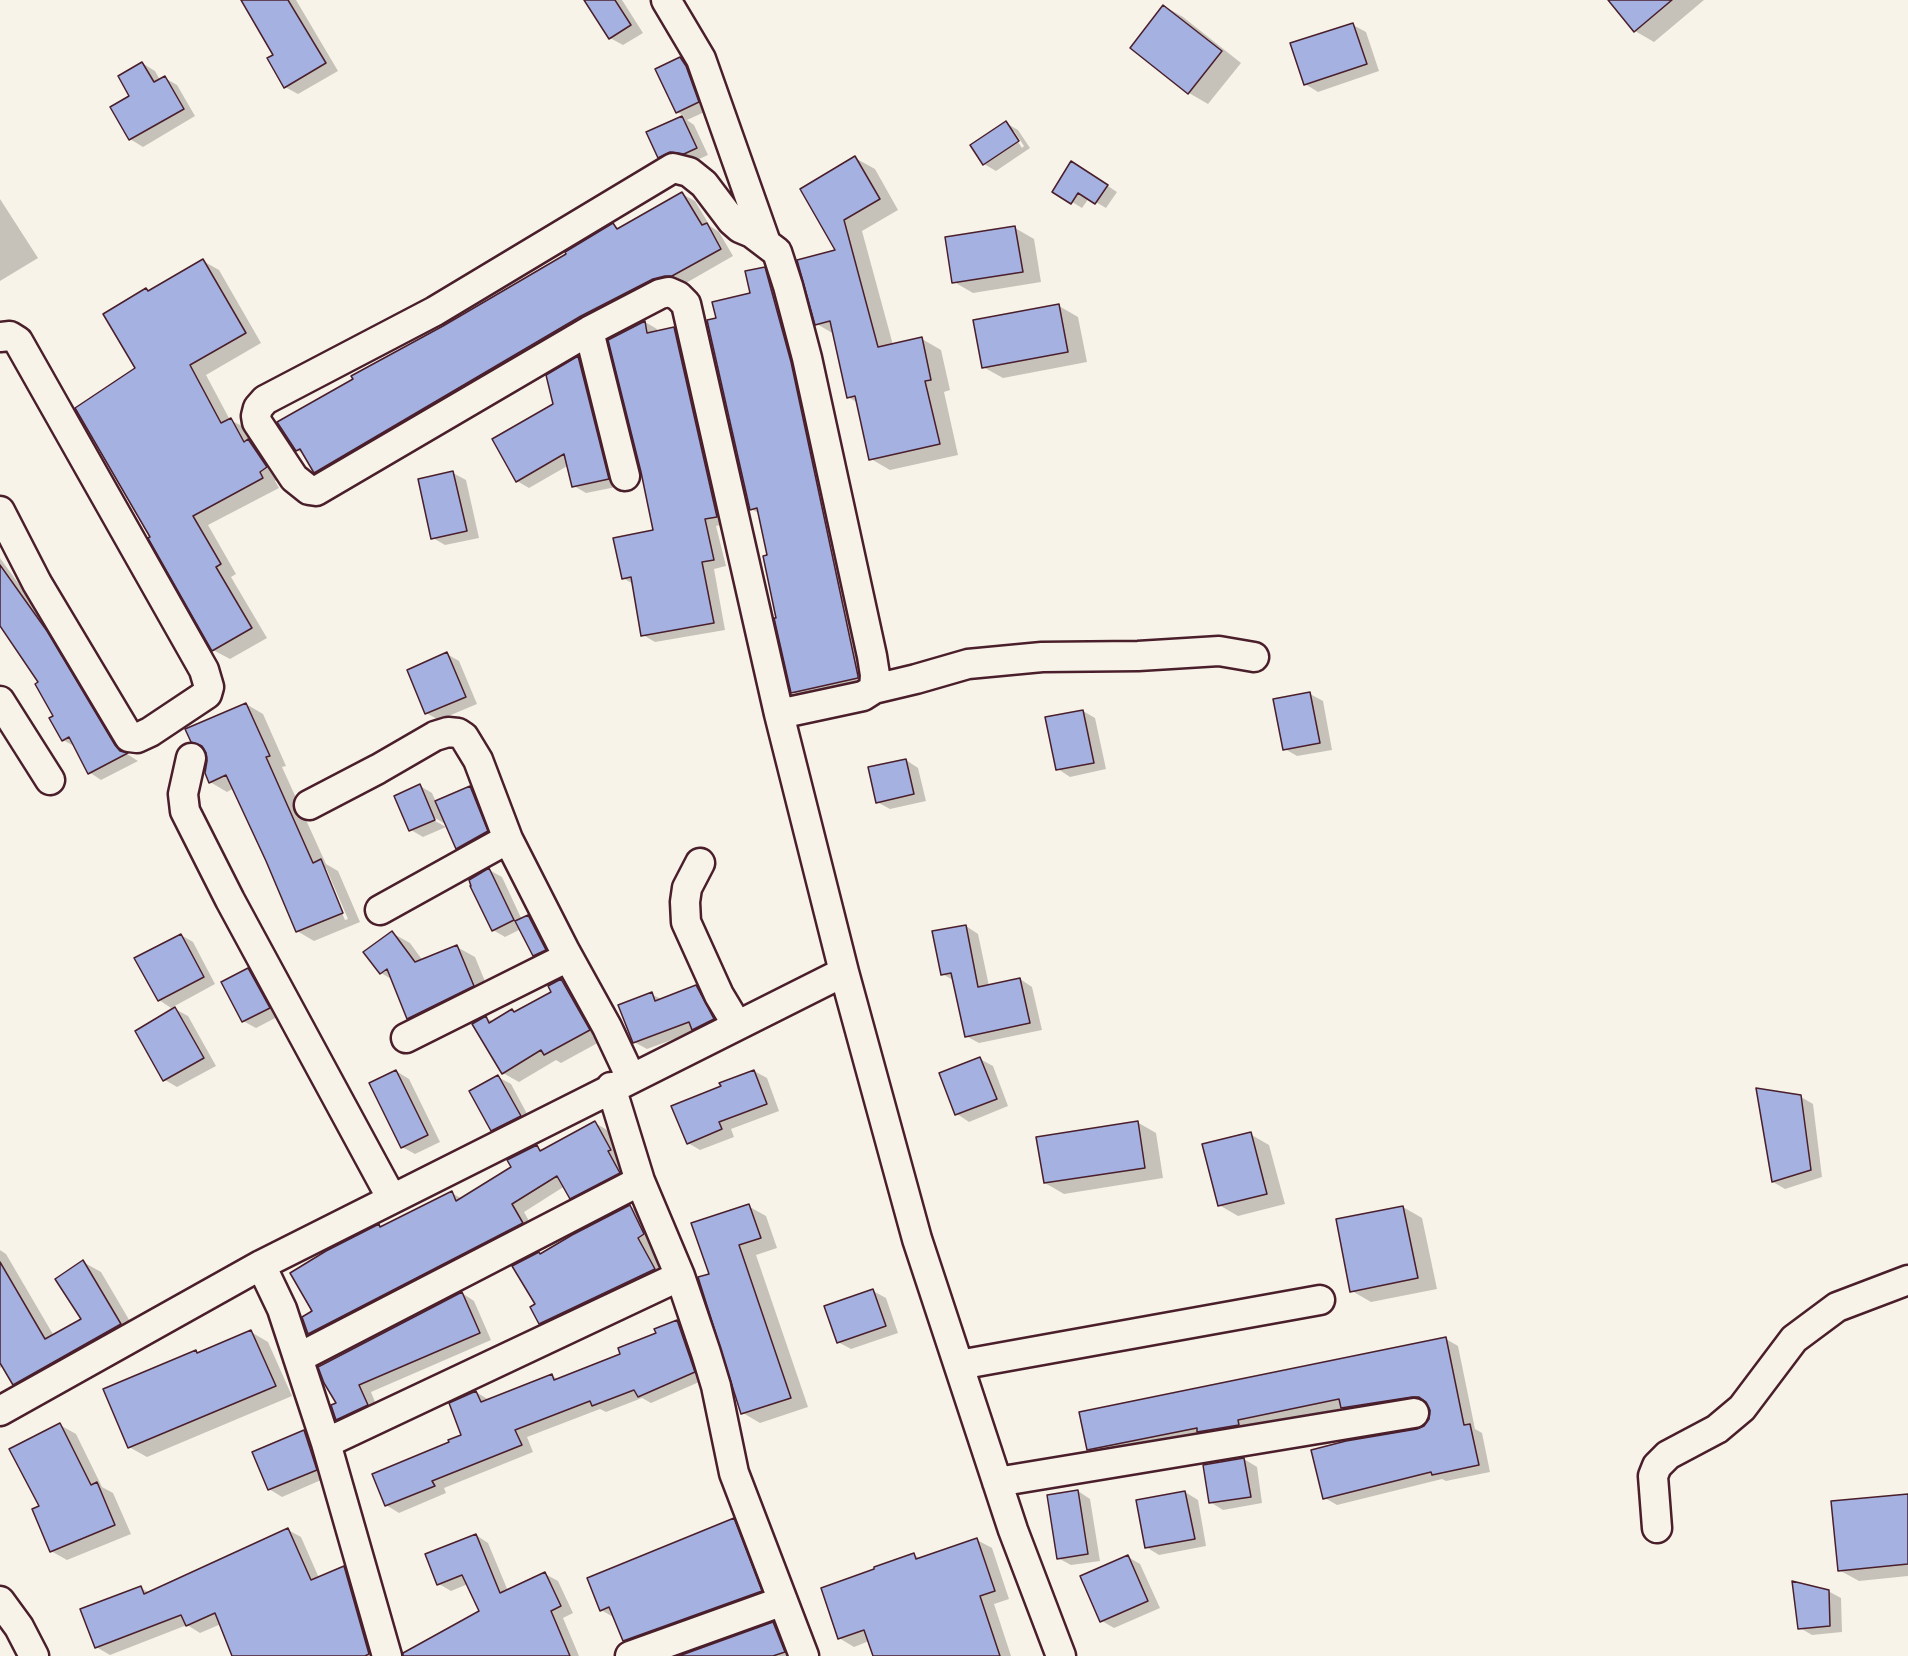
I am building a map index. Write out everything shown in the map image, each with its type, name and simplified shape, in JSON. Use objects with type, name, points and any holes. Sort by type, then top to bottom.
[{"type":"street","points":[[666,0],[701,59],[766,243]]},
{"type":"street","points":[[874,689],[875,675],[872,656],[807,358],[777,252],[732,221],[704,184],[689,172],[673,168],[435,311],[265,400],[258,408],[257,422],[294,478],[309,490],[316,491],[589,331],[660,294],[669,292],[678,296],[686,304],[778,714],[844,972],[917,1239],[997,1482],[1060,1656]]},
{"type":"street","points":[[589,331],[625,476]]},
{"type":"street","points":[[0,338],[10,336],[18,341],[204,670],[209,687],[207,694],[150,732],[137,738],[129,737],[38,583],[0,511]]},
{"type":"street","points":[[778,714],[863,696],[874,689],[968,664],[1042,657],[1138,656],[1219,651],[1254,657]]},
{"type":"street","points":[[0,701],[50,780]]},
{"type":"street","points":[[309,805],[378,769],[435,735],[448,732],[458,733],[464,736],[469,743],[478,760],[508,839],[568,957],[607,1027],[621,1082],[640,1181],[680,1276],[716,1386],[734,1473],[804,1656]]},
{"type":"street","points":[[191,758],[183,794],[184,811],[392,1199]]},
{"type":"street","points":[[380,910],[508,839]]},
{"type":"street","points":[[700,863],[687,888],[686,922],[719,995],[737,1025]]},
{"type":"street","points":[[406,1038],[568,957]]},
{"type":"street","points":[[0,1411],[261,1265],[621,1082],[844,972]]},
{"type":"street","points":[[298,1358],[640,1181]]},
{"type":"street","points":[[261,1265],[282,1309],[326,1443],[387,1656]]},
{"type":"street","points":[[326,1443],[680,1276]]},
{"type":"street","points":[[1657,1528],[1653,1476],[1657,1466],[1668,1455],[1717,1429],[1742,1408],[1794,1338],[1837,1307],[1908,1280]]},
{"type":"street","points":[[958,1365],[1320,1300]]},
{"type":"street","points":[[997,1482],[1414,1413]]},
{"type":"street","points":[[0,1601],[19,1627],[34,1656]]},
{"type":"street","points":[[630,1656],[783,1601]]},
{"type":"building","points":[[241,0],[288,0],[326,63],[284,88],[267,58],[273,55]]},
{"type":"building","points":[[584,0],[615,0],[631,25],[609,39]]},
{"type":"building","points":[[1608,0],[1672,0],[1634,32]]},
{"type":"building","points":[[1163,5],[1222,51],[1188,94],[1130,48]]},
{"type":"building","points":[[1353,23],[1367,64],[1304,85],[1290,43]]},
{"type":"building","points":[[680,57],[686,66],[699,102],[676,113],[655,69]]},
{"type":"building","points":[[142,62],[154,82],[165,76],[184,109],[129,140],[110,107],[129,96],[118,76]]},
{"type":"building","points":[[682,116],[697,148],[684,154],[670,152],[658,158],[646,132]]},
{"type":"building","points":[[1006,121],[1019,141],[983,165],[970,145]]},
{"type":"building","points":[[855,156],[880,199],[844,220],[878,347],[922,337],[931,380],[925,381],[940,444],[869,460],[855,396],[847,398],[830,321],[815,325],[797,260],[835,250],[800,189]]},
{"type":"building","points":[[1071,161],[1108,185],[1095,204],[1078,193],[1071,204],[1052,192]]},
{"type":"building","points":[[682,192],[702,225],[707,223],[721,249],[672,276],[653,279],[581,316],[314,473],[300,449],[296,451],[277,422],[353,379],[351,376],[443,326],[566,254],[565,252],[613,223],[617,229]]},
{"type":"building","points":[[1015,226],[1023,272],[952,283],[945,237]]},
{"type":"building","points":[[203,259],[246,333],[190,365],[221,423],[231,418],[244,442],[248,439],[267,467],[260,472],[263,478],[193,516],[221,564],[216,567],[252,628],[212,651],[148,538],[150,537],[75,408],[135,368],[103,314],[146,288],[148,291]]},
{"type":"building","points":[[765,267],[791,362],[858,676],[858,678],[791,693],[774,618],[776,618],[763,556],[767,555],[757,508],[750,510],[707,320],[716,318],[712,302],[750,293],[745,271]]},
{"type":"building","points":[[1059,304],[1068,352],[982,368],[973,320]]},
{"type":"building","points":[[645,321],[647,333],[674,327],[717,517],[705,519],[714,560],[702,562],[714,623],[641,636],[631,577],[622,579],[613,538],[653,530],[608,340]]},
{"type":"building","points":[[578,356],[609,479],[572,487],[564,454],[516,482],[492,439],[553,404],[546,375]]},
{"type":"building","points":[[453,471],[467,531],[431,539],[418,479]]},
{"type":"building","points":[[0,565],[47,631],[115,745],[120,751],[128,753],[88,774],[69,737],[62,741],[49,718],[53,716],[35,684],[38,682],[0,626]]},
{"type":"building","points":[[447,652],[466,697],[425,714],[407,670]]},
{"type":"building","points":[[1310,692],[1320,743],[1283,750],[1273,699]]},
{"type":"building","points":[[246,703],[270,756],[266,757],[313,863],[321,859],[343,913],[296,932],[226,775],[209,783],[205,773],[206,753],[202,746],[191,742],[185,729]]},
{"type":"building","points":[[1083,710],[1094,763],[1056,770],[1045,717]]},
{"type":"building","points":[[906,759],[914,794],[876,803],[868,767]]},
{"type":"building","points":[[420,784],[435,820],[409,831],[394,796]]},
{"type":"building","points":[[470,786],[488,831],[456,849],[435,801]]},
{"type":"building","points":[[489,868],[514,920],[492,931],[469,880]]},
{"type":"building","points":[[528,915],[546,950],[533,956],[515,921]]},
{"type":"building","points":[[966,925],[978,987],[1020,978],[1030,1023],[965,1037],[951,973],[941,975],[932,931]]},
{"type":"building","points":[[392,931],[415,962],[457,945],[474,986],[407,1019],[387,969],[380,974],[363,952]]},
{"type":"building","points":[[181,934],[204,977],[158,1001],[134,958]]},
{"type":"building","points":[[248,968],[270,1008],[242,1022],[221,982]]},
{"type":"building","points":[[561,979],[590,1030],[544,1055],[541,1050],[502,1074],[472,1024],[486,1016],[489,1023],[512,1009],[514,1012],[551,992],[548,986]]},
{"type":"building","points":[[696,985],[714,1019],[692,1030],[689,1022],[633,1043],[618,1005],[652,992],[655,1001]]},
{"type":"building","points":[[175,1007],[204,1058],[163,1081],[135,1031]]},
{"type":"building","points":[[980,1057],[997,1099],[955,1115],[939,1073]]},
{"type":"building","points":[[396,1070],[428,1135],[401,1148],[369,1083]]},
{"type":"building","points":[[754,1070],[767,1104],[719,1122],[722,1129],[687,1144],[671,1106],[721,1086],[719,1083]]},
{"type":"building","points":[[498,1075],[521,1116],[491,1131],[469,1091]]},
{"type":"building","points":[[1756,1088],[1801,1095],[1811,1170],[1772,1182]]},
{"type":"building","points":[[595,1121],[611,1150],[608,1151],[620,1173],[570,1199],[557,1176],[512,1204],[523,1223],[308,1334],[302,1317],[312,1311],[290,1273],[326,1251],[379,1224],[380,1227],[452,1191],[456,1201],[511,1167],[507,1160],[537,1145],[540,1151]]},
{"type":"building","points":[[1138,1121],[1145,1168],[1044,1183],[1036,1137]]},
{"type":"building","points":[[1251,1132],[1267,1194],[1218,1206],[1202,1144]]},
{"type":"building","points":[[749,1204],[761,1238],[739,1245],[791,1398],[741,1414],[698,1277],[709,1274],[691,1223]]},
{"type":"building","points":[[630,1205],[644,1234],[638,1238],[655,1269],[539,1324],[530,1307],[535,1304],[512,1266],[539,1252],[540,1254]]},
{"type":"building","points":[[1403,1206],[1418,1278],[1350,1292],[1336,1219]]},
{"type":"building","points":[[83,1260],[121,1324],[13,1385],[0,1363],[0,1262],[45,1339],[81,1319],[55,1279]]},
{"type":"building","points":[[873,1289],[886,1326],[837,1343],[824,1306]]},
{"type":"building","points":[[462,1292],[480,1333],[359,1385],[368,1405],[336,1420],[331,1405],[336,1403],[318,1367]]},
{"type":"building","points":[[677,1320],[695,1372],[638,1397],[634,1390],[592,1406],[590,1401],[515,1430],[522,1445],[432,1481],[435,1486],[385,1506],[372,1474],[461,1435],[449,1403],[476,1391],[481,1402],[552,1374],[554,1380],[620,1354],[618,1348],[656,1333],[654,1329]]},
{"type":"building","points":[[251,1330],[276,1386],[128,1448],[103,1389]]},
{"type":"building","points":[[1446,1337],[1464,1425],[1470,1424],[1479,1465],[1432,1475],[1431,1472],[1323,1499],[1311,1450],[1424,1426],[1429,1419],[1430,1410],[1426,1402],[1419,1397],[1341,1408],[1339,1399],[1238,1420],[1239,1425],[1197,1432],[1197,1428],[1087,1450],[1079,1412]]},
{"type":"building","points":[[60,1423],[91,1485],[97,1482],[115,1525],[50,1552],[32,1509],[39,1506],[9,1449]]},
{"type":"building","points":[[304,1430],[317,1470],[268,1490],[252,1452]]},
{"type":"building","points":[[1244,1458],[1251,1497],[1209,1503],[1203,1465]]},
{"type":"building","points":[[1078,1490],[1088,1554],[1057,1559],[1047,1495]]},
{"type":"building","points":[[1185,1491],[1195,1539],[1145,1548],[1136,1500]]},
{"type":"building","points":[[1908,1494],[1908,1564],[1838,1571],[1831,1501]]},
{"type":"building","points":[[734,1518],[762,1591],[623,1641],[609,1607],[600,1611],[587,1578]]},
{"type":"building","points":[[288,1528],[311,1580],[344,1566],[369,1654],[365,1656],[232,1656],[215,1613],[186,1626],[181,1615],[95,1648],[80,1609],[141,1586],[144,1594]]},
{"type":"building","points":[[476,1534],[500,1593],[545,1572],[561,1606],[551,1611],[570,1656],[403,1656],[403,1653],[479,1611],[462,1575],[437,1585],[425,1554]]},
{"type":"building","points":[[977,1538],[995,1591],[980,1596],[1000,1656],[873,1656],[864,1630],[838,1639],[821,1588],[914,1553],[916,1559]]},
{"type":"building","points":[[1128,1555],[1148,1601],[1100,1622],[1080,1576]]},
{"type":"building","points":[[1792,1581],[1829,1590],[1830,1626],[1798,1629]]},
{"type":"building","points":[[773,1622],[785,1652],[773,1656],[679,1656]]}]
